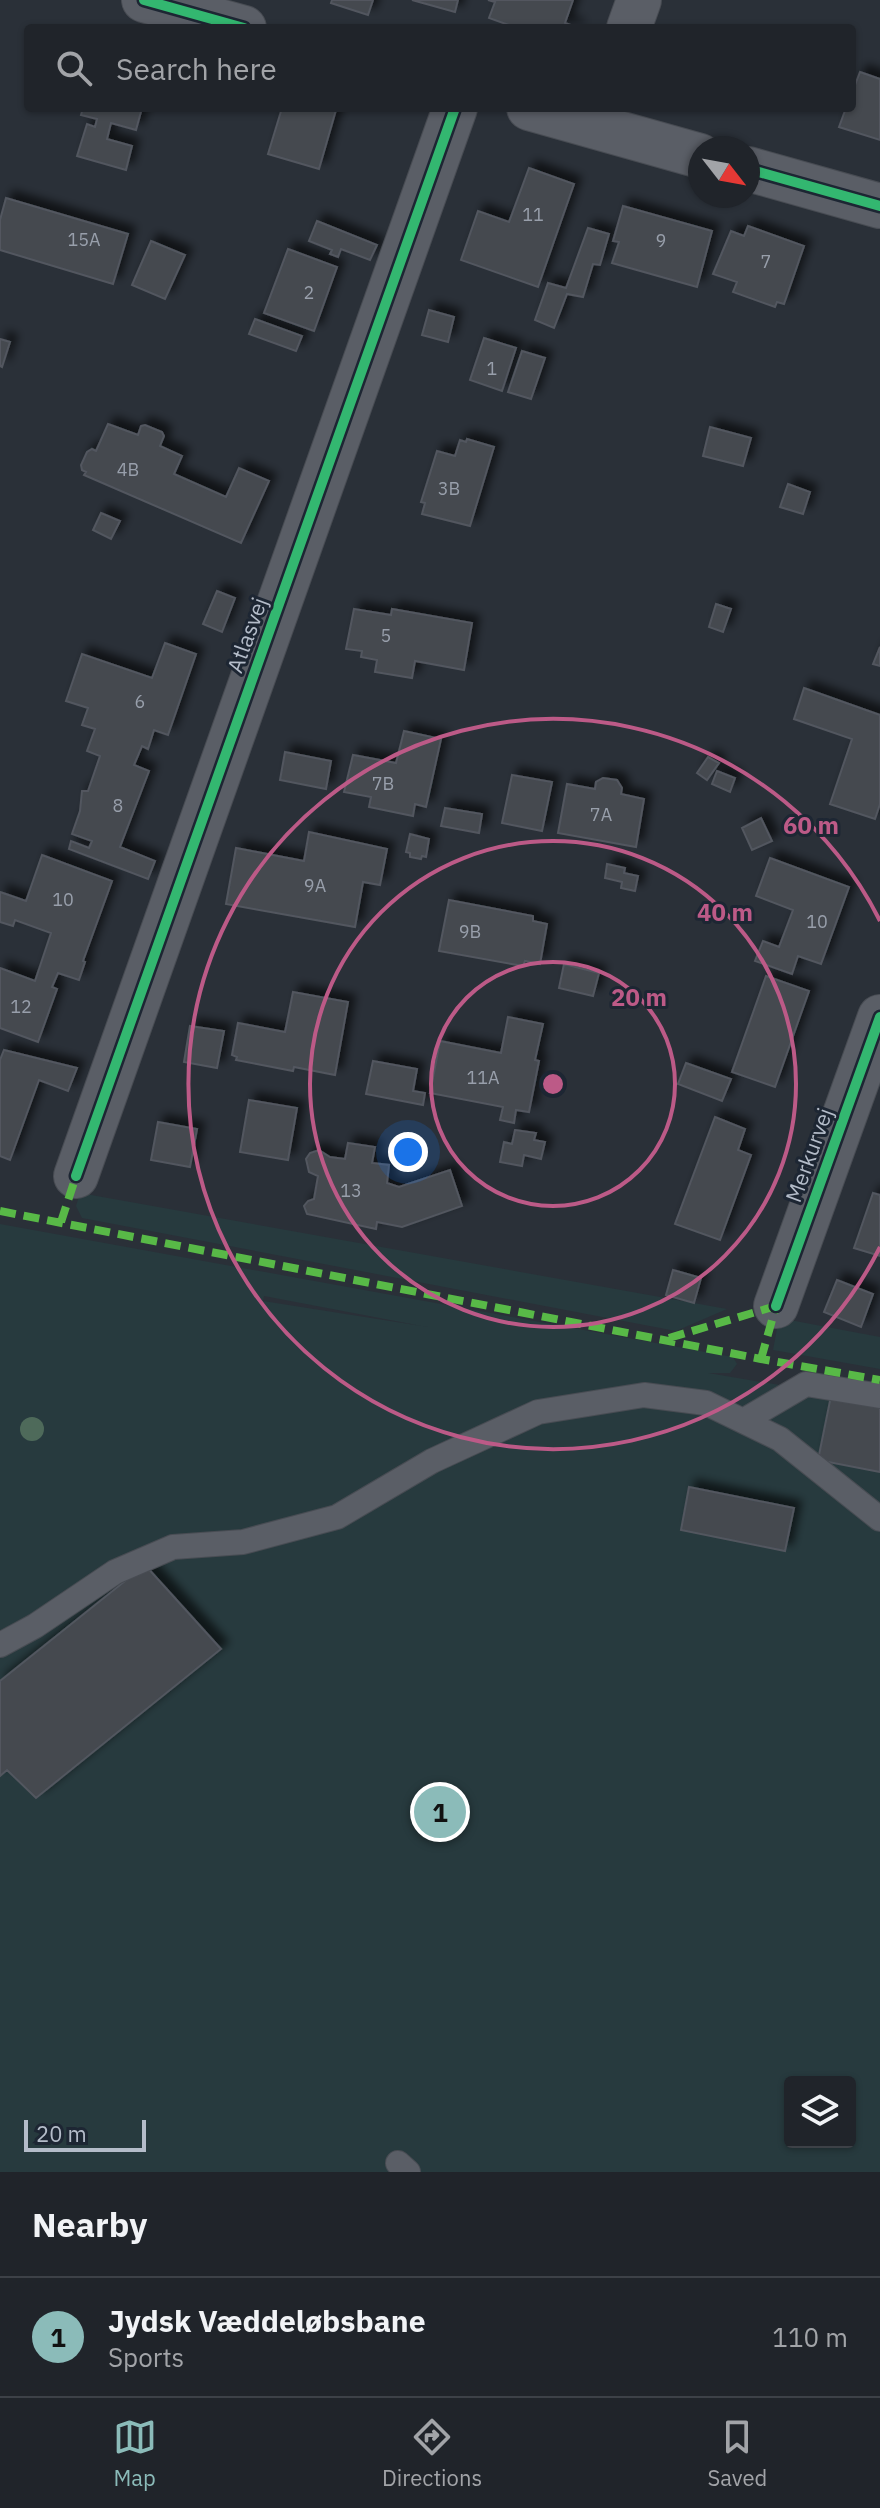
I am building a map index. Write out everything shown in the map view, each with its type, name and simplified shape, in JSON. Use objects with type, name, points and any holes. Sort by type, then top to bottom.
[{"type":"street","points":[[144,0],[230,24]]},
{"type":"street","points":[[630,24],[639,0]]},
{"type":"street","name":"Atlasvej","points":[[76,1176],[454,112]]},
{"type":"street","points":[[559,112],[597,117],[688,151]]},
{"type":"street","points":[[760,172],[880,206]]},
{"type":"street","name":"Merkurvej","points":[[776,1306],[880,1017]]},
{"type":"lane","points":[[743,1421],[806,1384],[880,1396]]},
{"type":"lane","points":[[0,1645],[35,1626],[115,1572],[173,1547],[243,1542],[337,1517],[432,1461],[538,1412],[644,1395],[706,1403],[780,1439],[880,1519]]},
{"type":"green space","points":[[80,1193],[727,1309],[676,1331],[82,1218],[76,1206]]},
{"type":"green space","points":[[0,1224],[733,1357],[737,1364],[730,1373],[708,1373],[880,1402],[880,2172],[0,2172]],"holes":[[[264,1296],[422,1326],[263,1301]]]},
{"type":"green space","points":[[779,1318],[880,1337],[880,1369],[773,1350]]},
{"type":"building","points":[[332,0],[373,0],[368,15],[331,3]]},
{"type":"building","points":[[412,0],[458,0],[455,12]]},
{"type":"building","points":[[488,0],[573,0],[565,23],[568,24],[506,24],[489,18],[495,2]]},
{"type":"building","points":[[860,72],[880,79],[880,140],[839,127],[845,112],[856,112],[856,82]]},
{"type":"building","points":[[82,112],[141,112],[136,130],[111,123],[107,139],[132,146],[126,170],[77,156],[87,124],[95,127],[97,119],[81,115]]},
{"type":"building","points":[[281,112],[335,112],[319,169],[268,154]]},
{"type":"building","points":[[529,168],[574,184],[538,287],[461,260],[478,211],[509,222]]},
{"type":"building","points":[[6,198],[128,234],[113,284],[0,250],[0,220]]},
{"type":"building","points":[[623,206],[712,231],[697,287],[612,263],[619,242],[613,241]]},
{"type":"building","points":[[317,221],[377,245],[370,260],[341,249],[338,257],[330,254],[332,250],[309,241]]},
{"type":"building","points":[[748,226],[804,246],[784,304],[777,302],[775,307],[733,292],[737,282],[713,274],[731,231],[744,236]]},
{"type":"building","points":[[588,228],[609,234],[600,265],[593,264],[583,297],[567,294],[554,328],[535,320],[548,283],[566,288]]},
{"type":"building","points":[[151,241],[185,255],[165,299],[132,285]]},
{"type":"building","points":[[288,249],[337,267],[314,331],[264,313]]},
{"type":"building","points":[[429,310],[454,317],[448,342],[422,335]]},
{"type":"building","points":[[255,319],[302,336],[296,351],[249,334]]},
{"type":"building","points":[[484,338],[516,348],[502,391],[470,380]]},
{"type":"building","points":[[0,339],[10,342],[2,367],[0,366]]},
{"type":"building","points":[[522,351],[545,358],[531,399],[508,392]]},
{"type":"building","points":[[108,424],[138,435],[141,426],[145,425],[162,432],[164,436],[160,446],[182,456],[174,474],[226,497],[239,468],[269,481],[241,543],[84,475],[86,472],[81,465],[87,452],[92,449],[96,451]]},
{"type":"building","points":[[710,427],[751,438],[743,466],[703,456]]},
{"type":"building","points":[[467,439],[494,447],[470,526],[422,514],[425,503],[421,502],[437,451],[455,456],[460,440],[466,442]]},
{"type":"building","points":[[788,484],[810,492],[803,514],[780,507]]},
{"type":"building","points":[[101,513],[120,521],[111,539],[93,530]]},
{"type":"building","points":[[217,591],[235,598],[222,632],[203,624]]},
{"type":"building","points":[[716,604],[731,609],[723,632],[709,627]]},
{"type":"building","points":[[354,609],[391,615],[392,609],[472,623],[464,670],[415,661],[412,678],[375,672],[377,660],[361,657],[362,651],[346,649]]},
{"type":"building","points":[[165,643],[196,654],[168,735],[154,730],[148,749],[142,746],[134,765],[149,771],[120,847],[155,861],[148,879],[69,849],[71,841],[89,848],[92,841],[72,834],[80,811],[82,791],[88,791],[100,756],[87,751],[95,729],[82,725],[88,708],[66,701],[82,654],[152,678]]},
{"type":"building","points":[[880,647],[880,666],[873,664]]},
{"type":"building","points":[[804,688],[880,715],[880,804],[875,819],[830,804],[852,739],[794,719]]},
{"type":"building","points":[[404,731],[441,739],[426,807],[415,804],[413,816],[369,807],[371,797],[344,792],[353,755],[396,763]]},
{"type":"building","points":[[285,752],[331,761],[326,789],[280,780]]},
{"type":"building","points":[[708,757],[719,763],[707,780],[697,773]]},
{"type":"building","points":[[717,771],[735,778],[730,792],[712,784]]},
{"type":"building","points":[[512,775],[552,782],[542,831],[502,823]]},
{"type":"building","points":[[603,778],[617,780],[622,788],[621,794],[644,799],[636,847],[558,833],[567,784],[595,789],[596,782]]},
{"type":"building","points":[[445,808],[482,814],[479,833],[441,826]]},
{"type":"building","points":[[761,818],[772,841],[752,850],[742,828]]},
{"type":"building","points":[[309,832],[387,849],[380,885],[363,882],[355,927],[226,904],[236,848],[304,861]]},
{"type":"building","points":[[410,834],[429,839],[426,857],[410,857],[410,853],[406,852]]},
{"type":"building","points":[[42,855],[112,881],[79,980],[58,973],[52,987],[57,989],[38,1042],[0,1028],[0,968],[35,981],[51,933],[15,920],[13,926],[0,922],[0,892],[26,901]]},
{"type":"building","points":[[770,858],[849,887],[821,964],[798,956],[792,974],[755,961],[763,941],[779,947],[793,910],[756,896]]},
{"type":"building","points":[[607,864],[625,868],[624,873],[638,876],[635,891],[621,888],[622,882],[605,878]]},
{"type":"building","points":[[449,900],[533,916],[533,921],[547,924],[540,964],[525,961],[523,966],[439,951]]},
{"type":"building","points":[[564,964],[599,973],[593,996],[559,988]]},
{"type":"building","points":[[766,976],[809,991],[775,1087],[732,1072]]},
{"type":"building","points":[[293,992],[348,1002],[335,1075],[236,1060],[237,1057],[232,1055],[238,1023],[285,1032]]},
{"type":"building","points":[[508,1017],[543,1024],[529,1112],[516,1110],[514,1123],[500,1120],[503,1107],[430,1093],[440,1041],[501,1053]]},
{"type":"building","points":[[190,1026],[224,1031],[217,1068],[184,1062]]},
{"type":"building","points":[[4,1050],[77,1068],[68,1091],[39,1080],[10,1160],[0,1156],[0,1060]]},
{"type":"building","points":[[373,1061],[417,1069],[413,1091],[425,1093],[423,1105],[366,1094]]},
{"type":"building","points":[[686,1063],[731,1079],[722,1101],[678,1084]]},
{"type":"building","points":[[249,1100],[297,1108],[288,1160],[240,1152]]},
{"type":"building","points":[[715,1117],[745,1129],[738,1150],[751,1155],[720,1240],[675,1224]]},
{"type":"building","points":[[158,1122],[197,1129],[190,1167],[151,1160]]},
{"type":"building","points":[[515,1130],[536,1133],[534,1140],[545,1142],[541,1159],[524,1155],[522,1166],[500,1162],[504,1142],[512,1144]]},
{"type":"building","points":[[348,1143],[375,1147],[372,1163],[389,1165],[387,1183],[399,1187],[450,1170],[462,1206],[402,1227],[377,1222],[376,1229],[307,1214],[304,1206],[314,1199],[318,1176],[309,1172],[306,1159],[310,1153],[319,1150],[330,1157],[345,1159]]},
{"type":"building","points":[[873,1193],[880,1195],[880,1256],[854,1248]]},
{"type":"building","points":[[673,1270],[701,1278],[694,1303],[666,1295]]},
{"type":"building","points":[[837,1280],[873,1294],[861,1327],[824,1312]]},
{"type":"building","points":[[831,1396],[880,1406],[880,1472],[818,1460]]},
{"type":"building","points":[[689,1487],[794,1508],[785,1551],[681,1530]]},
{"type":"building","points":[[145,1565],[221,1649],[36,1798],[7,1770],[0,1776],[0,1681]]},
{"type":"marked path","points":[[61,1222],[76,1176]]},
{"type":"marked path","points":[[0,1211],[880,1380]]},
{"type":"marked path","points":[[669,1338],[776,1306]]},
{"type":"marked path","points":[[761,1359],[776,1306]]},
{"type":"cycle path","points":[[144,0],[230,24]]},
{"type":"cycle path","points":[[76,1176],[454,112]]},
{"type":"cycle path","points":[[760,172],[880,206]]},
{"type":"cycle path","points":[[776,1306],[880,1017]]},
{"type":"place","name":"Jydsk Væddeløbsbane","points":[[440,1812]]}]
